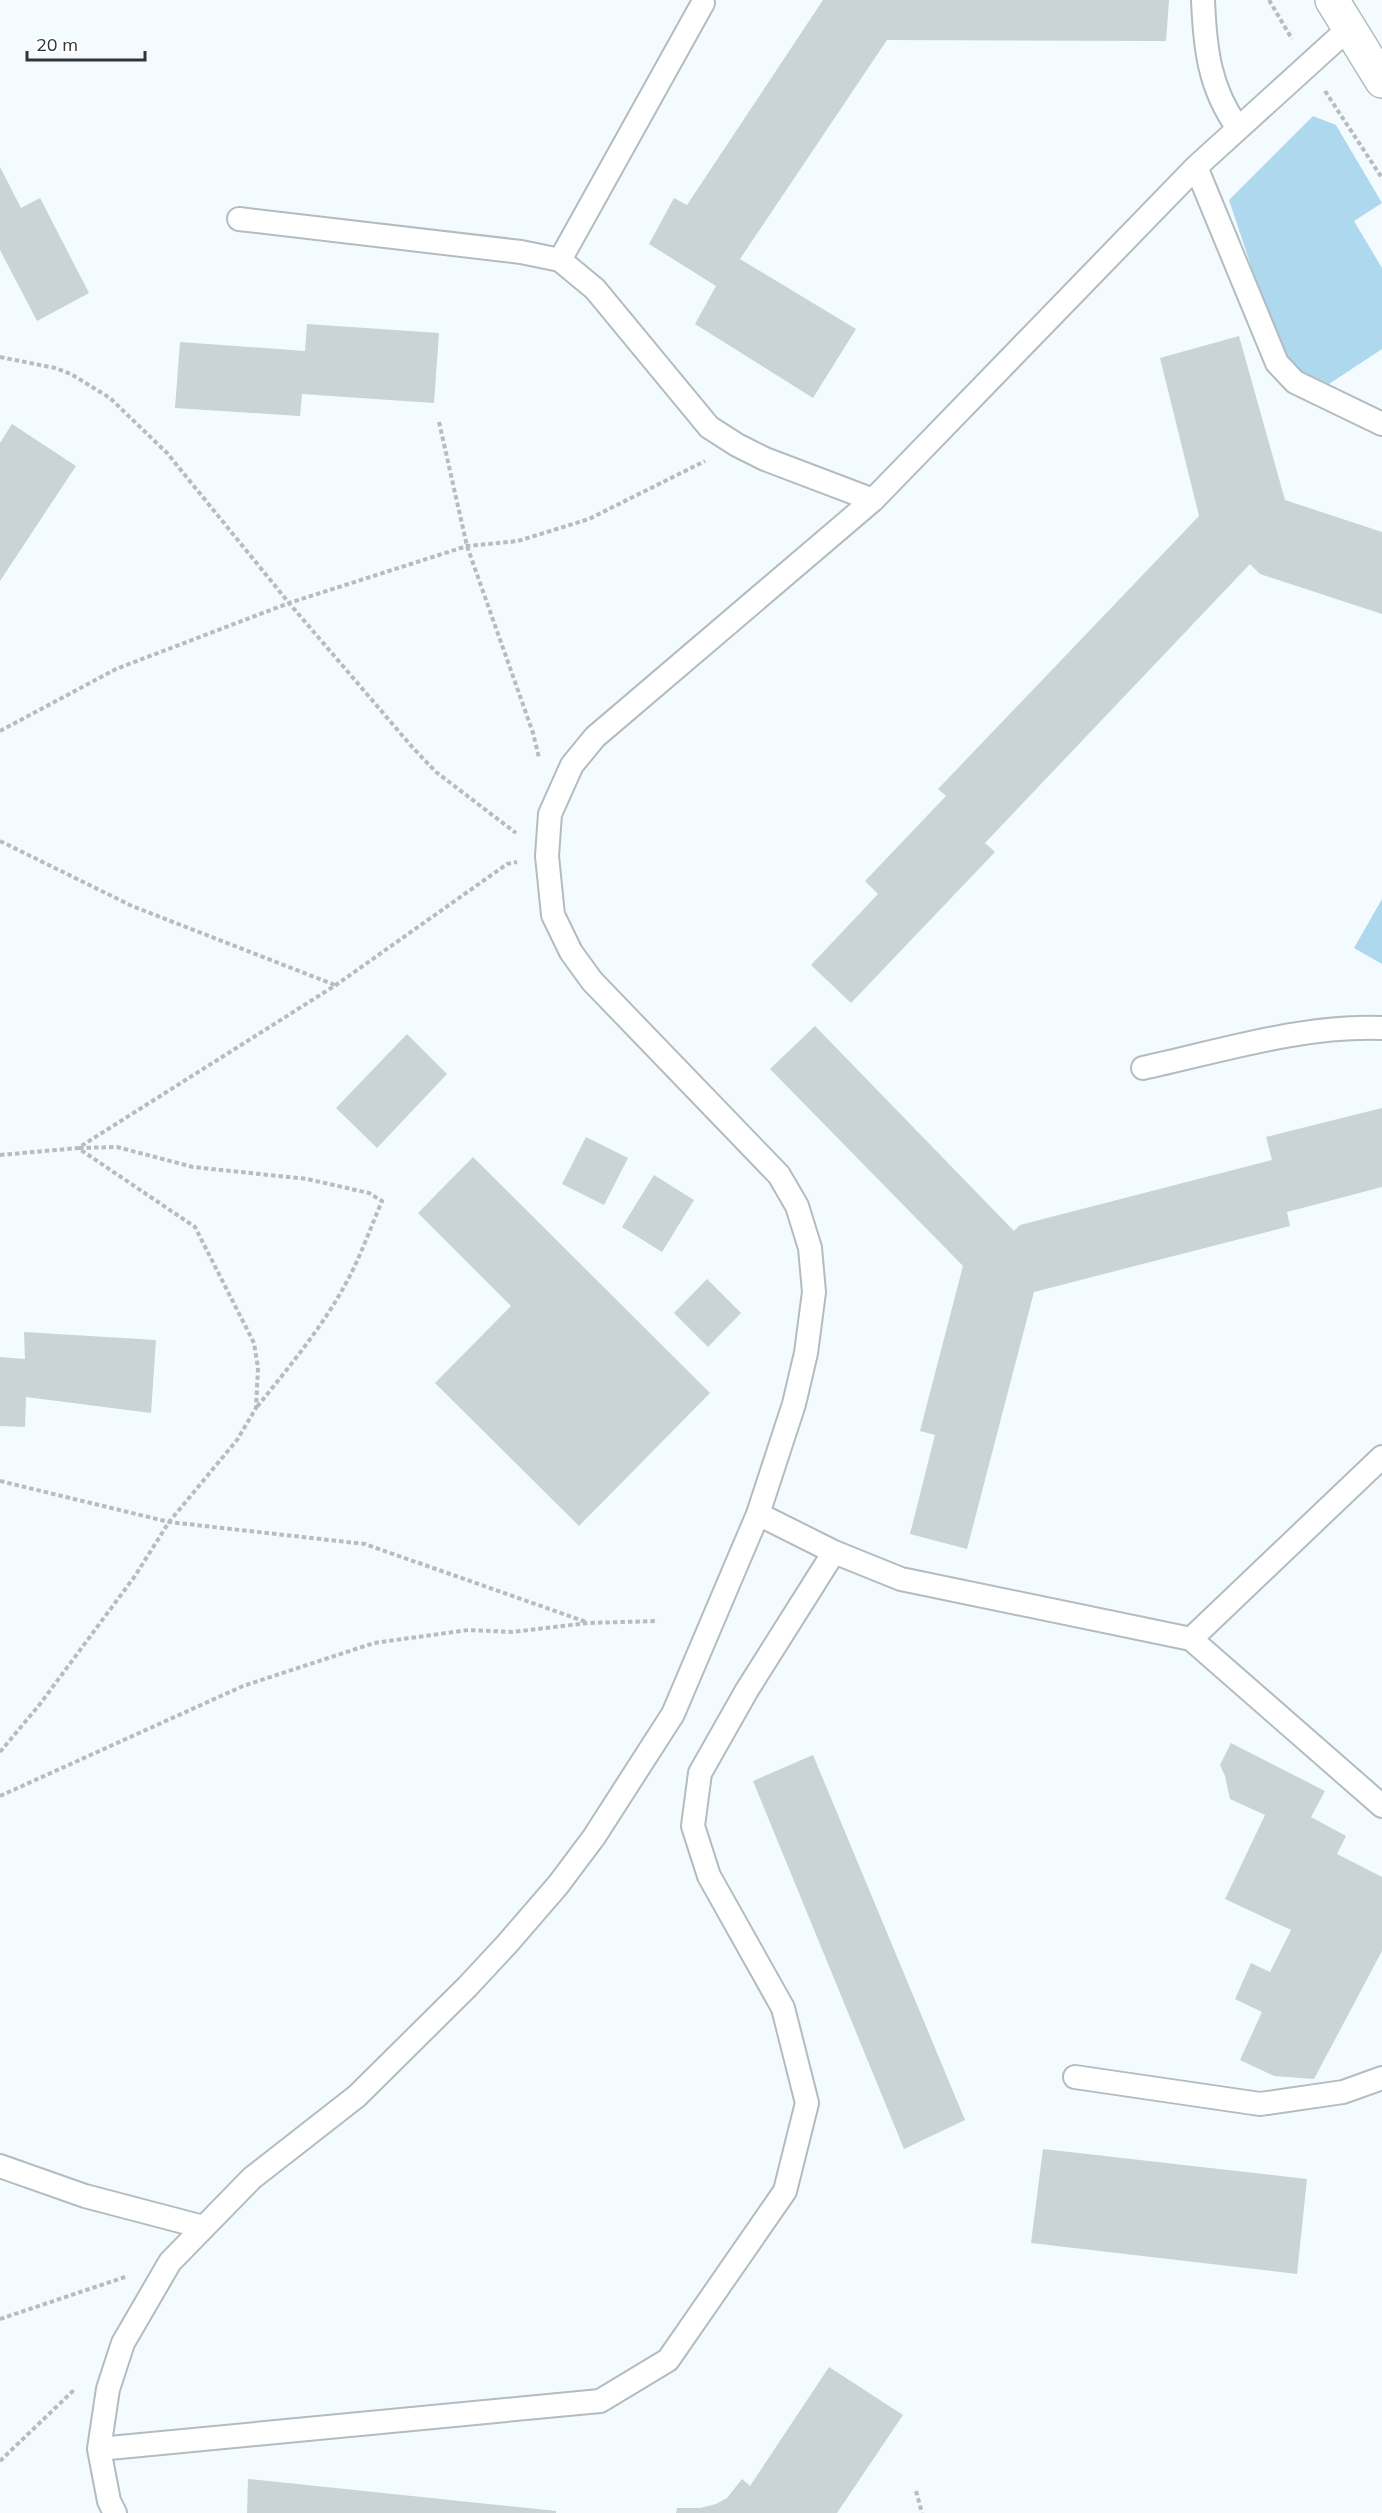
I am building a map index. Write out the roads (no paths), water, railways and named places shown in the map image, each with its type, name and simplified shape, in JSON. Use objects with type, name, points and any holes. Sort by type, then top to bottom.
[{"type":"street","points":[[1332,0],[1382,81]]},
{"type":"lane","points":[[1203,0],[1212,75],[1226,110],[1238,128]]},
{"type":"lane","points":[[560,260],[703,3]]},
{"type":"lane","points":[[115,2513],[109,2500],[99,2449],[108,2390],[123,2343],[170,2262],[252,2178],[357,2096],[467,1987],[558,1885],[600,1828],[673,1714],[758,1514],[794,1404],[806,1353],[814,1292],[810,1248],[797,1206],[779,1175],[592,981],[571,952],[553,915],[547,856],[550,814],[572,765],[595,737],[873,501],[1196,167],[1349,28]]},
{"type":"lane","points":[[1196,167],[1277,363],[1295,382],[1382,424]]},
{"type":"lane","points":[[239,219],[521,252],[560,260],[595,289],[708,427],[737,446],[873,501]]},
{"type":"lane","points":[[1143,1068],[1278,1038],[1348,1027],[1382,1029]]},
{"type":"lane","points":[[1191,1639],[1382,1457]]},
{"type":"lane","points":[[758,1514],[834,1552],[901,1579],[1191,1639],[1382,1806]]},
{"type":"lane","points":[[99,2449],[600,2401],[668,2360],[785,2191],[807,2103],[783,2008],[709,1876],[693,1826],[700,1773],[747,1690],[834,1552]]},
{"type":"lane","points":[[1075,2077],[1260,2104],[1343,2091],[1382,2078]]},
{"type":"lane","points":[[0,2166],[85,2196],[203,2227]]}]
